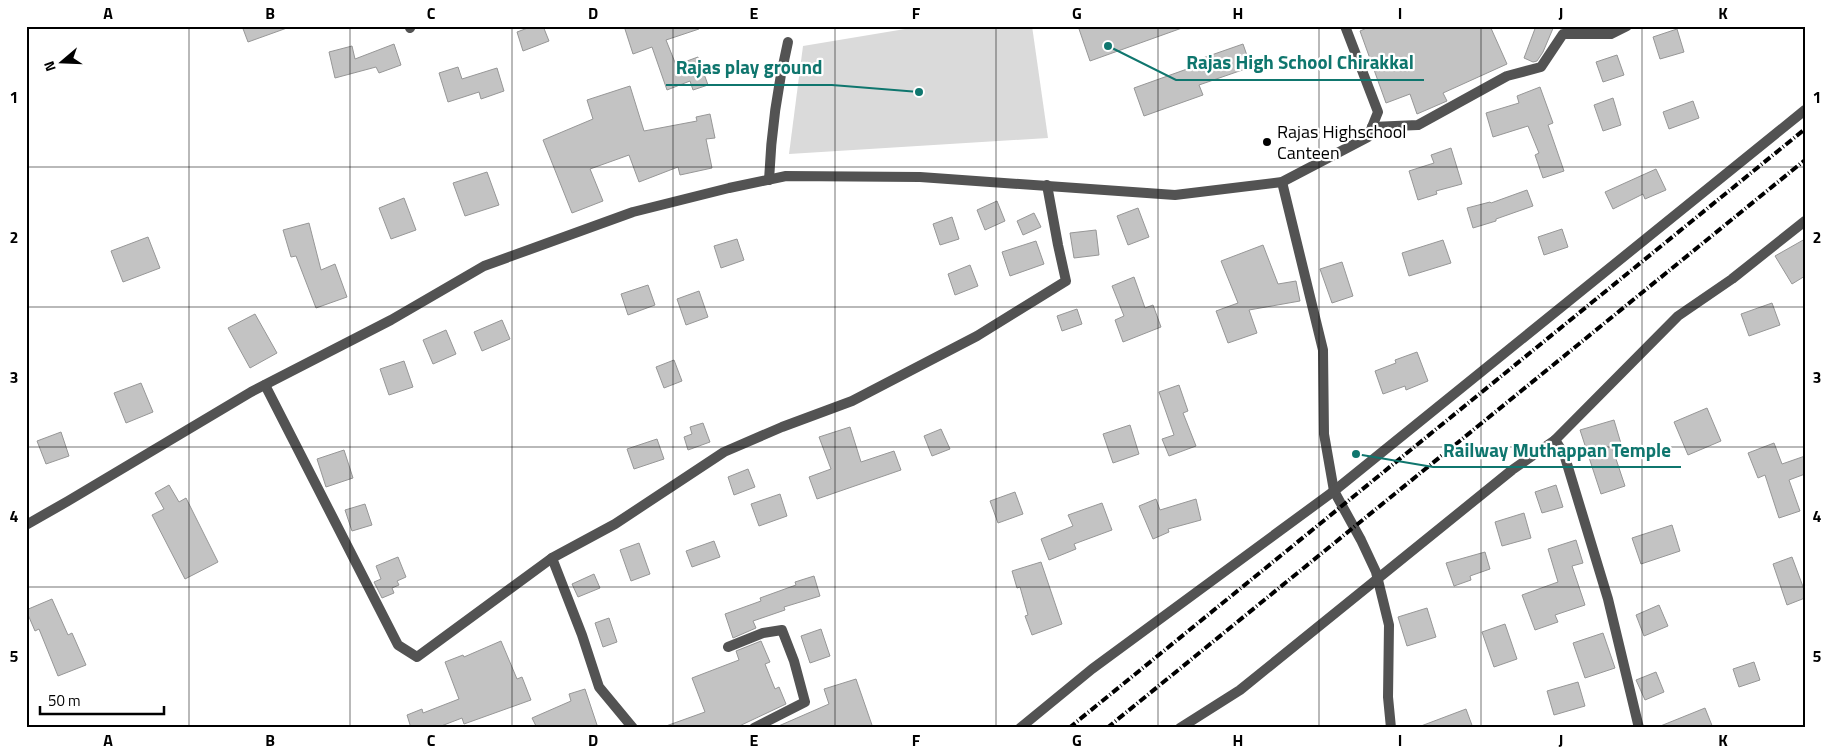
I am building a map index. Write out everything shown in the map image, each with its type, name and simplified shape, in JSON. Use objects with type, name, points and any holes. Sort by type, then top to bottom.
[{"type":"street","points":[[26,525],[265,385],[391,320],[484,266],[633,212],[786,176],[920,177],[1175,195],[1282,182],[1368,137],[1378,112],[1345,26]]},
{"type":"street","points":[[1372,127],[1418,126],[1507,76],[1541,67],[1563,34],[1611,34],[1626,26]]},
{"type":"street","points":[[768,180],[779,79],[788,42]]},
{"type":"street","points":[[1020,728],[1092,669],[1334,491],[1805,110]]},
{"type":"street","points":[[1282,182],[1323,350],[1324,434],[1334,491],[1362,540],[1377,578],[1388,625],[1388,697],[1391,728]]},
{"type":"street","points":[[265,385],[398,645],[417,657],[552,558],[615,524],[724,452],[852,400],[977,336],[1066,281],[1047,185]]},
{"type":"street","points":[[1180,728],[1240,690],[1512,470],[1554,440],[1678,316],[1732,279],[1805,221]]},
{"type":"street","points":[[1554,440],[1564,454],[1608,599],[1639,728]]},
{"type":"street","points":[[552,558],[582,635],[599,687],[633,728]]},
{"type":"street","points":[[728,647],[763,633],[782,630],[794,661],[805,702],[754,728]]},
{"type":"shaded area","points":[[923,26],[1032,26],[1048,138],[789,154],[803,46]]},
{"type":"building","points":[[242,26],[286,26],[287,28],[248,42]]},
{"type":"building","points":[[533,26],[543,26],[549,41],[523,51],[517,32]]},
{"type":"building","points":[[624,26],[699,26],[699,29],[666,40],[676,65],[698,57],[708,85],[693,90],[690,81],[667,90],[652,47],[633,54]]},
{"type":"building","points":[[1078,26],[1181,26],[1182,28],[1090,61]]},
{"type":"building","points":[[1371,26],[1490,26],[1507,64],[1443,93],[1447,101],[1417,114],[1410,94],[1386,103],[1360,31]]},
{"type":"building","points":[[1536,26],[1554,26],[1543,52],[1537,61],[1533,62],[1524,58]]},
{"type":"building","points":[[1677,29],[1684,52],[1660,59],[1653,37]]},
{"type":"building","points":[[394,44],[401,65],[379,73],[376,67],[335,78],[329,52],[352,46],[355,59]]},
{"type":"building","points":[[1243,44],[1251,67],[1199,85],[1203,95],[1144,116],[1134,88],[1201,64],[1200,59]]},
{"type":"building","points":[[1617,55],[1624,75],[1603,82],[1596,62]]},
{"type":"building","points":[[458,67],[462,79],[497,68],[504,91],[481,99],[479,92],[448,102],[439,73]]},
{"type":"building","points":[[630,86],[644,131],[697,121],[696,117],[710,114],[715,138],[706,139],[712,168],[680,175],[678,167],[639,182],[629,155],[590,169],[603,201],[572,213],[543,140],[593,119],[587,100]]},
{"type":"building","points":[[1540,87],[1553,123],[1548,125],[1564,171],[1543,178],[1535,155],[1539,153],[1528,126],[1493,137],[1486,113],[1519,103],[1517,96]]},
{"type":"building","points":[[1613,98],[1621,125],[1603,131],[1594,105]]},
{"type":"building","points":[[1693,101],[1699,118],[1669,129],[1663,112]]},
{"type":"building","points":[[1451,148],[1462,184],[1436,191],[1437,194],[1418,200],[1409,171],[1434,163],[1431,155]]},
{"type":"building","points":[[1656,169],[1666,190],[1645,199],[1643,194],[1613,209],[1605,192]]},
{"type":"building","points":[[487,172],[499,205],[465,216],[453,183]]},
{"type":"building","points":[[1527,190],[1533,206],[1473,228],[1467,208],[1491,203]]},
{"type":"building","points":[[404,198],[416,230],[391,239],[379,208]]},
{"type":"building","points":[[997,201],[1005,221],[985,230],[977,210]]},
{"type":"building","points":[[1138,208],[1149,237],[1128,245],[1117,216]]},
{"type":"building","points":[[1034,213],[1041,227],[1023,235],[1017,221]]},
{"type":"building","points":[[952,217],[959,239],[940,245],[933,224]]},
{"type":"building","points":[[309,223],[321,270],[335,264],[347,297],[316,308],[296,256],[291,257],[283,230]]},
{"type":"building","points":[[1562,229],[1568,247],[1544,255],[1538,237]]},
{"type":"building","points":[[1096,230],[1099,255],[1074,258],[1070,233]]},
{"type":"building","points":[[148,237],[160,268],[123,282],[111,251]]},
{"type":"building","points":[[737,239],[744,260],[721,268],[714,246]]},
{"type":"building","points":[[1805,239],[1805,276],[1792,284],[1775,256]]},
{"type":"building","points":[[1443,240],[1451,263],[1409,276],[1402,253]]},
{"type":"building","points":[[1036,241],[1044,264],[1010,276],[1002,252]]},
{"type":"building","points":[[1263,245],[1278,284],[1296,281],[1300,301],[1249,310],[1257,333],[1228,343],[1216,311],[1238,303],[1221,261]]},
{"type":"building","points":[[1342,262],[1353,296],[1332,303],[1320,269]]},
{"type":"building","points":[[970,265],[978,286],[955,295],[948,274]]},
{"type":"building","points":[[1134,277],[1145,308],[1153,305],[1161,327],[1123,342],[1115,320],[1124,316],[1112,286]]},
{"type":"building","points":[[648,285],[655,305],[628,315],[621,294]]},
{"type":"building","points":[[699,291],[708,317],[686,325],[677,299]]},
{"type":"building","points":[[1772,303],[1780,325],[1749,336],[1741,314]]},
{"type":"building","points":[[1077,309],[1082,324],[1062,331],[1057,316]]},
{"type":"building","points":[[255,314],[277,353],[250,368],[228,328]]},
{"type":"building","points":[[502,320],[510,339],[482,351],[474,332]]},
{"type":"building","points":[[446,330],[456,354],[433,364],[423,340]]},
{"type":"building","points":[[1417,352],[1428,381],[1406,390],[1405,386],[1383,394],[1375,371],[1396,363],[1395,360]]},
{"type":"building","points":[[674,360],[682,381],[664,388],[656,367]]},
{"type":"building","points":[[404,361],[413,387],[389,395],[380,369]]},
{"type":"building","points":[[141,383],[153,412],[126,423],[114,393]]},
{"type":"building","points":[[1179,385],[1188,411],[1183,413],[1196,446],[1169,456],[1162,439],[1174,435],[1159,392]]},
{"type":"building","points":[[1707,408],[1721,441],[1688,455],[1674,422]]},
{"type":"building","points":[[1614,420],[1622,447],[1613,450],[1625,486],[1601,494],[1580,430]]},
{"type":"building","points":[[703,423],[710,442],[688,450],[684,437],[692,434],[690,427]]},
{"type":"building","points":[[1130,425],[1139,454],[1113,463],[1103,434]]},
{"type":"building","points":[[850,427],[861,462],[894,451],[901,470],[817,499],[809,477],[831,469],[819,437]]},
{"type":"building","points":[[941,429],[950,449],[932,456],[924,436]]},
{"type":"building","points":[[61,432],[69,456],[46,464],[37,441]]},
{"type":"building","points":[[657,439],[664,459],[634,469],[627,449]]},
{"type":"building","points":[[1774,443],[1782,464],[1805,456],[1805,474],[1789,480],[1800,511],[1779,518],[1765,475],[1758,478],[1748,453]]},
{"type":"building","points":[[344,450],[353,478],[326,487],[317,459]]},
{"type":"building","points":[[748,469],[755,487],[734,495],[728,477]]},
{"type":"building","points":[[169,485],[179,502],[186,498],[218,562],[185,579],[152,515],[164,509],[155,493]]},
{"type":"building","points":[[1556,485],[1563,507],[1542,513],[1535,492]]},
{"type":"building","points":[[1015,492],[1023,514],[998,523],[990,501]]},
{"type":"building","points":[[780,494],[787,516],[759,526],[751,504]]},
{"type":"building","points":[[1156,499],[1160,510],[1196,499],[1201,520],[1168,529],[1169,532],[1153,539],[1139,506]]},
{"type":"building","points":[[1102,503],[1112,530],[1074,544],[1076,549],[1049,560],[1041,539],[1073,526],[1068,515]]},
{"type":"building","points":[[365,504],[372,525],[352,531],[345,510]]},
{"type":"building","points":[[1524,513],[1531,538],[1502,546],[1495,522]]},
{"type":"building","points":[[1672,525],[1680,551],[1641,564],[1632,538]]},
{"type":"building","points":[[1576,540],[1583,563],[1572,566],[1585,605],[1555,615],[1558,622],[1535,630],[1522,595],[1558,582],[1548,549]]},
{"type":"building","points":[[714,541],[720,557],[692,567],[686,551]]},
{"type":"building","points":[[639,543],[650,574],[631,581],[620,550]]},
{"type":"building","points":[[1485,552],[1490,569],[1470,576],[1471,580],[1454,586],[1446,563]]},
{"type":"building","points":[[398,557],[406,577],[397,581],[399,585],[392,588],[394,593],[382,598],[374,582],[381,579],[376,566]]},
{"type":"building","points":[[1792,557],[1805,592],[1805,598],[1787,605],[1773,564]]},
{"type":"building","points":[[1041,562],[1062,624],[1032,635],[1025,616],[1028,615],[1020,587],[1017,588],[1012,571]]},
{"type":"building","points":[[594,574],[600,588],[578,597],[572,584]]},
{"type":"building","points":[[814,576],[820,596],[784,607],[785,610],[753,621],[756,628],[733,638],[725,614],[761,601],[760,598],[796,585],[795,582]]},
{"type":"building","points":[[52,599],[68,635],[72,633],[86,665],[58,676],[39,629],[35,631],[26,610]]},
{"type":"building","points":[[1659,605],[1668,626],[1644,636],[1636,615]]},
{"type":"building","points":[[1427,608],[1436,637],[1407,646],[1398,617]]},
{"type":"building","points":[[609,618],[617,642],[603,647],[595,623]]},
{"type":"building","points":[[1505,624],[1517,659],[1494,667],[1482,632]]},
{"type":"building","points":[[821,629],[830,656],[810,663],[801,636]]},
{"type":"building","points":[[1603,633],[1615,668],[1585,678],[1573,643]]},
{"type":"building","points":[[501,641],[517,679],[522,677],[531,700],[464,724],[462,718],[436,728],[411,728],[407,715],[422,709],[423,713],[459,699],[445,662],[463,655],[464,657]]},
{"type":"building","points":[[761,641],[770,662],[765,664],[775,689],[779,687],[786,704],[735,728],[666,728],[666,726],[705,712],[692,678],[739,660],[736,651]]},
{"type":"building","points":[[1754,662],[1760,680],[1739,687],[1733,669]]},
{"type":"building","points":[[1656,672],[1664,692],[1645,700],[1636,680]]},
{"type":"building","points":[[856,679],[873,728],[774,728],[829,704],[824,689]]},
{"type":"building","points":[[1578,682],[1585,706],[1554,715],[1547,691]]},
{"type":"building","points":[[585,689],[598,728],[537,728],[532,718],[571,701],[569,694]]},
{"type":"building","points":[[1705,708],[1713,728],[1658,728],[1658,727]]},
{"type":"building","points":[[1466,709],[1473,728],[1421,728],[1421,726]]},
{"type":"railway","points":[[1069,728],[1805,129]]},
{"type":"railway","points":[[1107,728],[1805,160]]},
{"type":"place","name":"Rajas High School Chirakkal","points":[[1108,46]]},
{"type":"place","name":"Rajas play ground","points":[[919,92]]},
{"type":"place","name":"Rajas Highschool Canteen","points":[[1267,142]]},
{"type":"place","name":"Railway Muthappan Temple","points":[[1356,454]]}]
